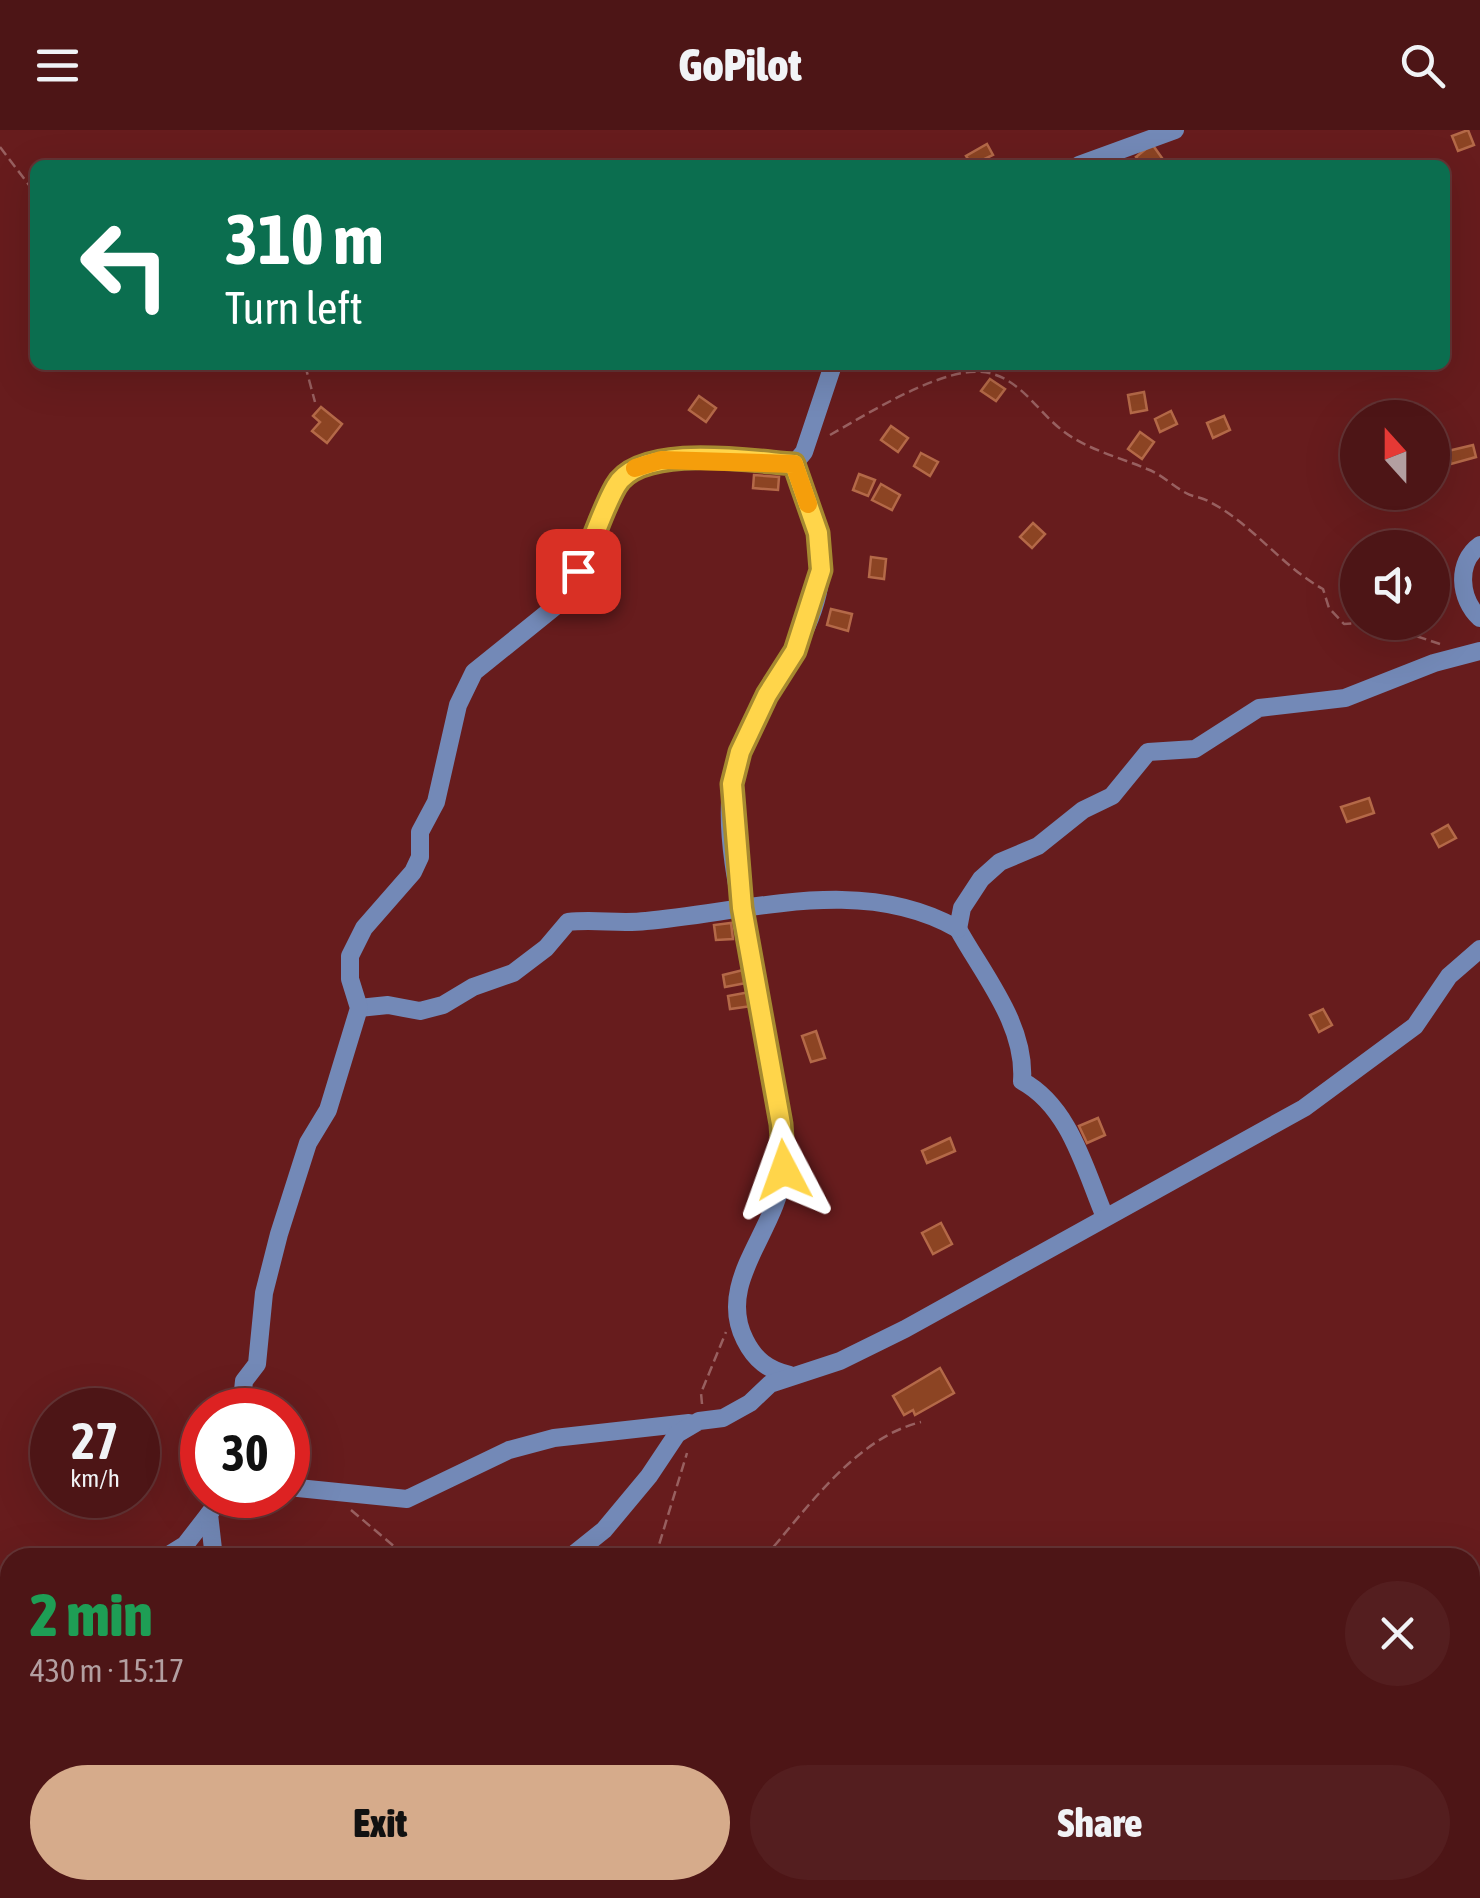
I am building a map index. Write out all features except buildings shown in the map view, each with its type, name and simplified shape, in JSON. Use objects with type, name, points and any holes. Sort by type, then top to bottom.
[{"type":"street","points":[[1093,160],[1175,130]]},
{"type":"street","points":[[790,1375],[770,1371],[751,1352],[734,1318],[738,1284],[777,1204],[784,1170],[781,1124],[742,908],[732,784],[740,752],[767,695],[795,651],[821,570],[818,533],[799,458],[831,370]]},
{"type":"street","points":[[243,1388],[257,1364],[264,1293],[279,1234],[308,1143],[328,1110],[359,1008],[350,979],[350,956],[364,928],[413,872],[420,856],[420,832],[446,772],[458,705],[474,672],[562,601],[594,541],[616,486],[629,470],[661,460],[799,458]]},
{"type":"street","points":[[1480,544],[1463,570],[1464,596],[1480,618]]},
{"type":"street","points":[[958,929],[962,908],[982,879],[1000,862],[1038,846],[1083,810],[1112,796],[1148,752],[1194,749],[1259,708],[1345,698],[1434,663],[1480,651]]},
{"type":"street","points":[[359,1008],[388,1005],[420,1011],[443,1005],[473,987],[513,973],[546,948],[568,922],[643,922],[769,902],[846,900],[926,910],[958,929],[1006,1006],[1024,1061],[1022,1081],[1041,1091],[1066,1125],[1105,1217]]},
{"type":"street","points":[[310,1489],[407,1499],[509,1450],[554,1438],[724,1418],[790,1375],[840,1362],[1304,1108],[1415,1026],[1449,976],[1480,949]]},
{"type":"street","points":[[582,1548],[604,1530],[649,1476],[677,1434],[699,1422]]},
{"type":"street","points":[[180,1548],[206,1518]]},
{"type":"street","points":[[209,1518],[213,1548]]},
{"type":"path","points":[[0,147],[30,186]]},
{"type":"path","points":[[306,370],[315,402]]},
{"type":"path","points":[[799,458],[908,394],[969,372],[994,374],[1018,386],[1062,430],[1079,441],[1149,469],[1187,494],[1208,501],[1274,549],[1300,576],[1323,589],[1328,608],[1340,620]]},
{"type":"path","points":[[1427,640],[1440,644]]},
{"type":"path","points":[[773,1548],[856,1460],[904,1426],[921,1422]]},
{"type":"path","points":[[346,1506],[396,1548]]},
{"type":"slow traffic","points":[[635,468],[661,460],[794,464],[808,504]]},
{"type":"route","points":[[578,571],[616,486],[629,470],[661,460],[794,464],[818,533],[821,570],[795,651],[767,695],[740,752],[732,784],[732,827],[742,908],[781,1124],[784,1170]]}]
